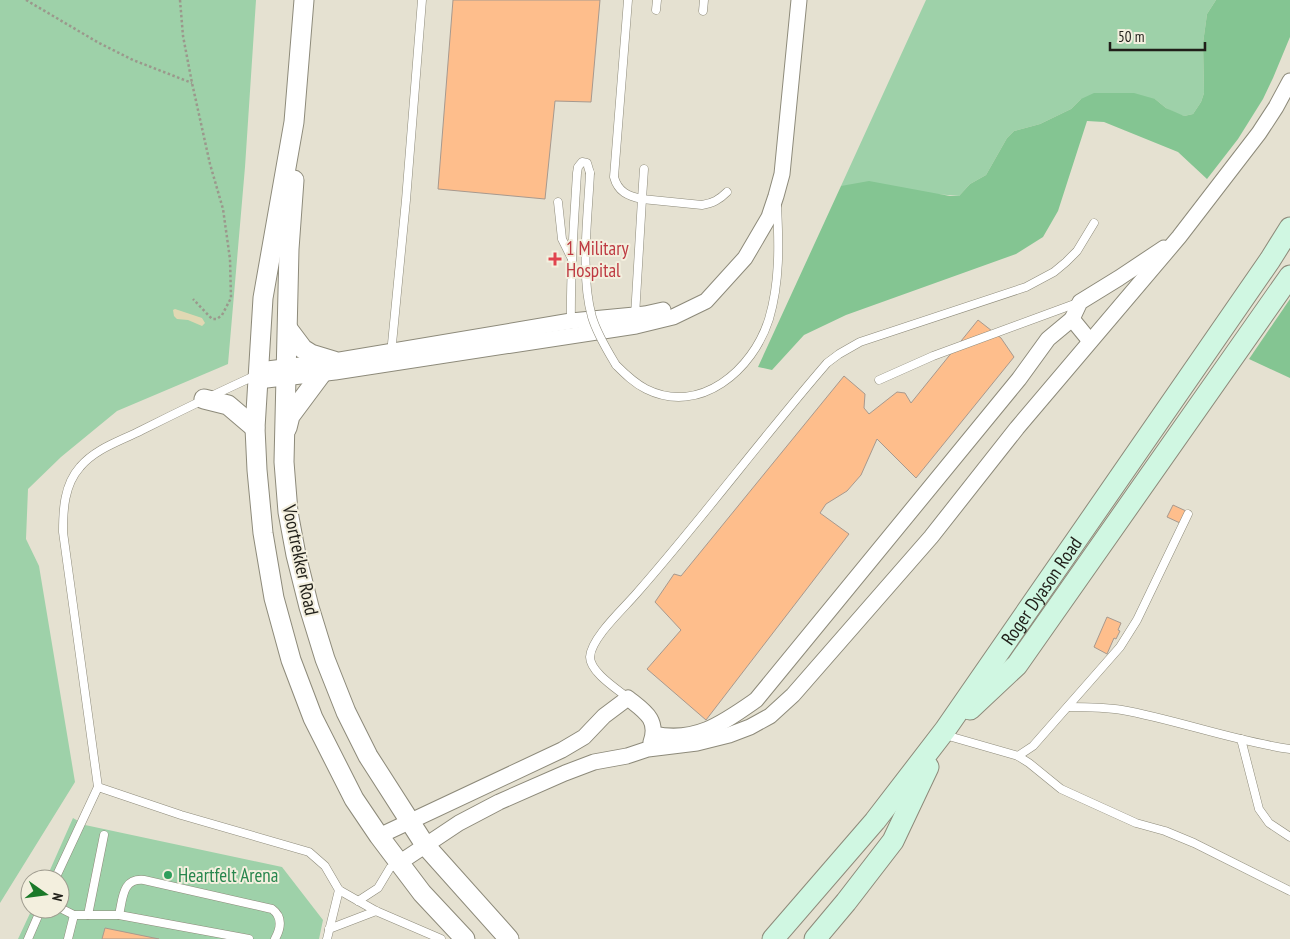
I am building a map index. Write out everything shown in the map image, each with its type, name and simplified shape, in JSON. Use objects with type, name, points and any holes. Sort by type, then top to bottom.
[{"type":"main road","name":"Roger Dyason Road","points":[[773,939],[875,821],[945,730],[1270,260],[1290,228]]},
{"type":"main road","name":"Roger Dyason Road","points":[[815,939],[893,841],[943,735],[1018,665],[1290,276]]},
{"type":"street","name":"Voortrekker Road","points":[[304,0],[294,122],[294,181],[289,249],[284,435],[288,512],[309,607],[325,659],[346,712],[368,756],[425,845],[509,939]]},
{"type":"street","points":[[256,377],[571,328],[666,319],[688,311],[706,301],[745,258],[769,218],[776,196],[785,150],[799,0]]},
{"type":"street","points":[[399,863],[465,820],[540,784],[594,762],[628,756],[648,748],[697,744],[736,732],[770,716],[793,695],[931,537],[1017,428],[1180,237],[1259,134],[1290,81]]},
{"type":"street","name":"Voortrekker Road","points":[[294,122],[263,298],[256,377],[256,470],[266,552],[274,598],[291,660],[313,718],[354,799],[422,893],[465,939]]},
{"type":"street","points":[[654,734],[675,736],[708,730],[721,724],[756,700],[1019,379],[1040,350],[1061,327],[1072,319],[1080,302],[1180,237]]},
{"type":"street","points":[[1072,319],[1090,342]]},
{"type":"street","points":[[288,329],[303,349],[328,367]]},
{"type":"street","points":[[284,435],[290,416],[328,367]]},
{"type":"street","points":[[204,399],[228,405],[255,428]]},
{"type":"street","points":[[380,836],[562,750],[584,737],[604,716],[628,698],[648,714],[651,719],[654,734],[648,748]]},
{"type":"street","points":[[756,700],[770,716]]},
{"type":"lane","points":[[391,357],[422,0]]},
{"type":"lane","points":[[628,0],[614,177],[616,184],[626,194],[642,199],[702,205],[711,204],[727,192]]},
{"type":"lane","points":[[656,10],[657,0]]},
{"type":"lane","points":[[703,11],[704,0]]},
{"type":"lane","points":[[571,328],[571,259],[577,173],[580,163],[587,163],[590,173],[587,258],[590,307],[597,330],[616,365],[630,379],[646,389],[663,395],[678,397],[708,391],[723,384],[735,374],[758,342],[768,322],[776,284],[778,258],[776,196]]},
{"type":"lane","points":[[635,321],[644,169]]},
{"type":"lane","points":[[558,202],[562,239],[571,259]]},
{"type":"lane","points":[[628,698],[593,668],[590,655],[593,647],[600,636],[827,363],[839,354],[868,340],[1026,287],[1054,272],[1066,262],[1077,251],[1094,223]]},
{"type":"lane","points":[[879,380],[933,356],[1080,302]]},
{"type":"lane","points":[[60,869],[98,787],[63,532],[63,507],[70,485],[79,467],[95,453],[204,399],[256,377]]},
{"type":"lane","points":[[1018,756],[1033,746],[1112,658],[1129,634],[1188,514]]},
{"type":"lane","points":[[1068,707],[1097,707],[1120,710],[1241,739],[1290,748]]},
{"type":"lane","points":[[943,735],[1018,756],[1061,789],[1136,823],[1165,831],[1194,843],[1290,891]]},
{"type":"lane","points":[[1241,739],[1259,808],[1269,823],[1290,837]]},
{"type":"lane","points":[[98,787],[309,852],[325,866],[339,890],[376,911],[441,939]]},
{"type":"lane","points":[[88,915],[104,836]]},
{"type":"lane","points":[[358,901],[378,888],[390,868],[399,863]]},
{"type":"lane","points":[[119,915],[128,883],[135,879],[144,880],[272,909],[280,917],[279,931],[276,939]]},
{"type":"lane","points":[[327,939],[339,890]]},
{"type":"lane","points":[[329,929],[376,911]]},
{"type":"lane","points":[[70,913],[74,915],[119,915],[249,939]]},
{"type":"lane","points":[[68,939],[74,915]]},
{"type":"lane","points":[[28,939],[37,919]]},
{"type":"path","points":[[26,0],[99,43],[134,60],[192,83]]},
{"type":"path","points":[[180,0],[183,36],[192,83],[210,164],[223,208],[230,259],[231,298],[222,315],[217,319],[212,319],[193,300]]},
{"type":"green space","points":[[0,0],[256,0],[245,167],[228,364],[117,411],[61,457],[28,489],[26,539],[39,566],[75,782],[0,903]]},
{"type":"green space","points":[[926,0],[1216,0],[1207,14],[1203,43],[1204,93],[1201,102],[1193,114],[1184,116],[1166,108],[1155,99],[1081,99],[1071,109],[1040,124],[1014,131],[1007,138],[986,175],[970,184],[959,196],[841,186]]},
{"type":"green space","points":[[1216,0],[1290,0],[1290,37],[1263,99],[1238,139],[1207,179],[1178,152],[1104,122],[1087,121],[1058,211],[1043,237],[1016,254],[846,315],[804,335],[772,370],[758,367],[841,186],[869,181],[959,196],[970,184],[986,175],[1007,138],[1014,131],[1040,124],[1071,109],[1081,99],[1094,93],[1134,93],[1155,99],[1166,108],[1184,116],[1193,114],[1201,102],[1204,93],[1203,43],[1207,14]]},
{"type":"green space","points":[[1290,299],[1290,378],[1249,359]]},
{"type":"green space","name":"Heartfelt Arena","points":[[73,818],[85,825],[282,867],[323,920],[319,939],[18,939],[27,919],[70,919],[70,869],[50,869]]},
{"type":"sand","points":[[173,310],[202,318],[205,323],[202,326],[188,320],[177,319],[174,316]]},
{"type":"building","name":"1 Military Hospital","points":[[453,0],[600,0],[591,102],[555,101],[545,199],[438,189]]},
{"type":"building","points":[[978,320],[1001,338],[1014,357],[916,478],[877,439],[861,475],[847,491],[826,504],[820,513],[849,534],[706,720],[647,669],[681,630],[655,602],[674,574],[681,576],[844,376],[865,394],[864,408],[869,414],[897,392],[905,393],[911,403]]},
{"type":"building","points":[[1173,505],[1186,511],[1180,523],[1167,517]]},
{"type":"building","points":[[1107,617],[1121,623],[1118,630],[1120,631],[1116,639],[1114,638],[1107,654],[1094,647]]},
{"type":"building","points":[[105,928],[159,939],[102,939]]},
{"type":"place","name":"1 Military Hospital","points":[[555,259]]},
{"type":"place","name":"Heartfelt Arena","points":[[168,875]]}]
